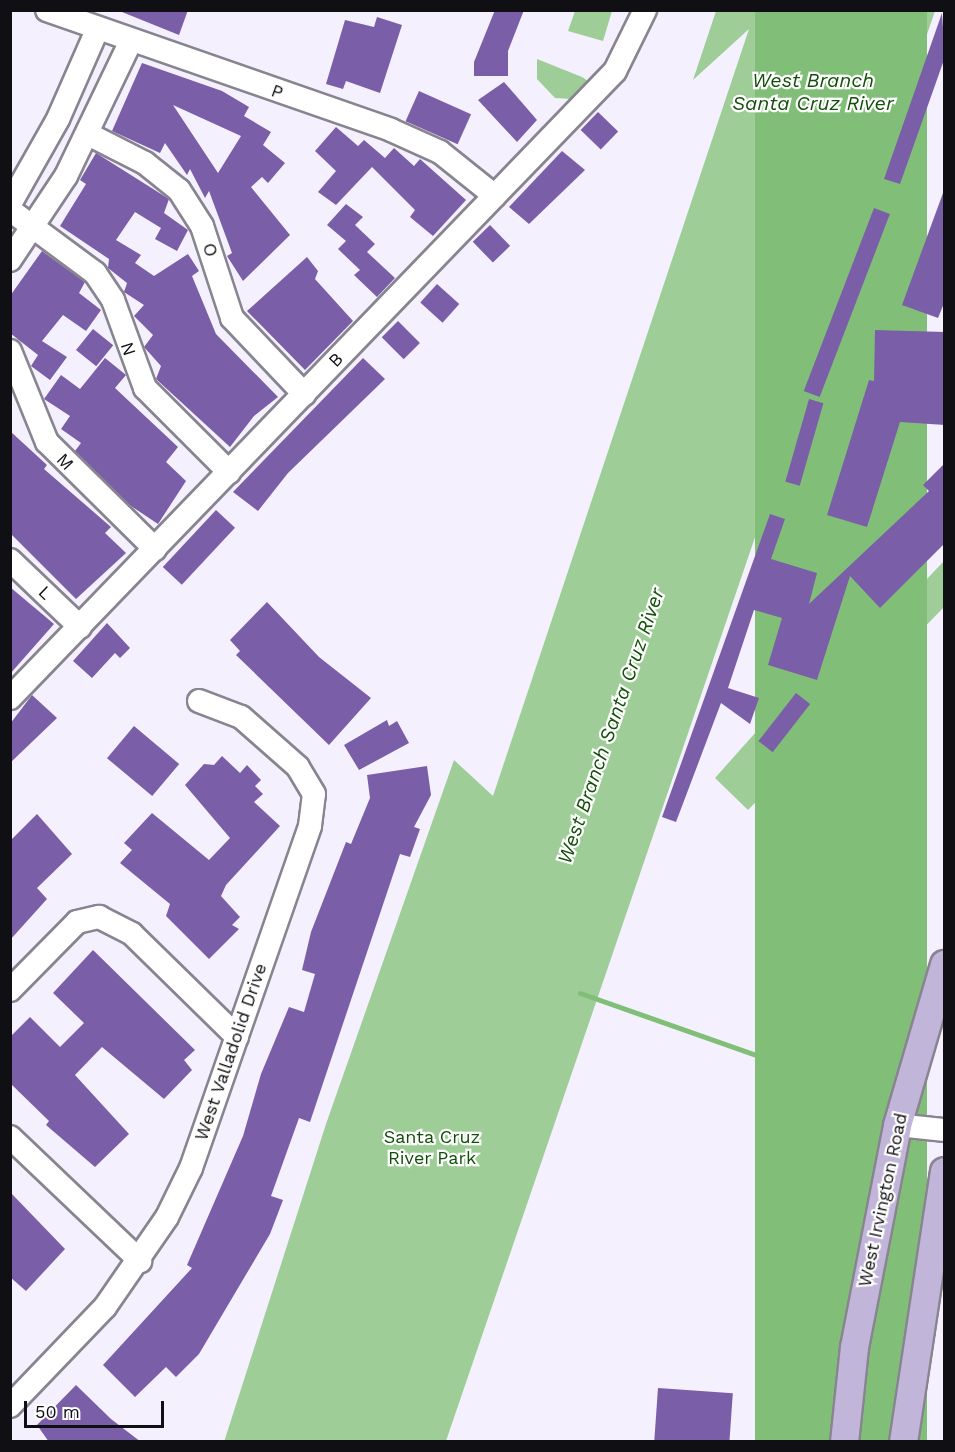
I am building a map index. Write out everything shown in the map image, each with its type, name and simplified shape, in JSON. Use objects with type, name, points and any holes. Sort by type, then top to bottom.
[{"type":"main road","name":"West Irvington Road","points":[[844,1442],[854,1347],[897,1125],[945,964]]},
{"type":"main road","points":[[903,1442],[912,1358],[945,1172]]},
{"type":"street","name":"P","points":[[47,10],[92,21],[131,41],[391,130],[440,152],[495,196]]},
{"type":"street","name":"B","points":[[10,698],[615,71],[645,10]]},
{"type":"street","points":[[10,204],[62,111],[92,21]]},
{"type":"street","points":[[10,260],[35,225],[88,134],[131,41]]},
{"type":"street","name":"O","points":[[88,134],[157,171],[184,196],[202,226],[232,318],[304,394]]},
{"type":"street","name":"N","points":[[10,210],[35,225],[95,273],[112,300],[145,388],[229,472]]},
{"type":"street","name":"M","points":[[10,351],[47,442],[154,549]]},
{"type":"street","name":"L","points":[[10,560],[80,627]]},
{"type":"street","name":"West Valladolid Drive","points":[[10,1406],[87,1327],[140,1261],[191,1168],[320,792],[256,727],[199,701]]},
{"type":"street","points":[[10,990],[68,930],[94,910],[132,934],[237,1037]]},
{"type":"street","points":[[897,1125],[945,1130]]},
{"type":"street","points":[[10,1137],[140,1261]]},
{"type":"green space","points":[[575,11],[612,11],[603,41],[568,31]]},
{"type":"green space","name":"West Branch Santa Cruz River","points":[[716,11],[935,11],[446,1441],[224,1442],[326,1124],[454,760],[493,796],[749,29],[693,80]]},
{"type":"green space","points":[[537,59],[582,77],[591,83],[571,99],[555,98],[537,79]]},
{"type":"green space","points":[[944,561],[944,607],[748,810],[715,778],[796,687],[813,699]]},
{"type":"water","points":[[755,11],[927,11],[927,1442],[755,1442]]},
{"type":"building","points":[[117,10],[188,10],[179,35]]},
{"type":"building","points":[[495,10],[524,10],[508,51],[508,76],[474,76],[474,62]]},
{"type":"building","points":[[942,13],[945,57],[900,184],[884,179]]},
{"type":"building","points":[[377,17],[402,25],[380,93],[346,81],[343,89],[326,84],[345,20],[374,27]]},
{"type":"building","points":[[142,63],[222,91],[249,107],[244,116],[271,132],[263,145],[285,163],[268,183],[262,177],[251,187],[290,235],[243,281],[227,256],[232,253],[209,191],[205,198],[190,169],[187,175],[165,143],[160,153],[112,131]],"holes":[[[173,105],[241,136],[218,173]]]},
{"type":"building","points":[[504,82],[537,120],[517,142],[478,100]]},
{"type":"building","points":[[419,91],[471,114],[458,144],[406,121]]},
{"type":"building","points":[[598,112],[618,131],[601,149],[581,130]]},
{"type":"building","points":[[336,127],[358,146],[364,140],[385,158],[394,148],[414,166],[420,159],[466,200],[433,236],[410,217],[415,210],[372,167],[336,205],[318,192],[336,171],[315,151]]},
{"type":"building","points":[[562,151],[585,170],[529,224],[509,207]]},
{"type":"building","points":[[96,153],[169,199],[164,213],[188,230],[177,251],[155,239],[161,228],[135,212],[116,240],[141,255],[135,263],[154,276],[188,254],[199,271],[192,276],[216,334],[278,397],[254,416],[230,447],[156,379],[161,366],[144,347],[153,335],[134,316],[144,305],[124,292],[127,283],[108,268],[109,259],[60,226],[86,184],[80,180]]},
{"type":"building","points":[[943,193],[945,301],[938,318],[902,305]]},
{"type":"building","points":[[346,204],[363,217],[355,225],[375,244],[367,252],[395,278],[377,297],[354,275],[360,270],[338,249],[346,241],[327,225]]},
{"type":"building","points":[[874,208],[890,214],[820,397],[804,391]]},
{"type":"building","points":[[490,225],[510,246],[493,263],[473,242]]},
{"type":"building","points":[[42,251],[85,282],[79,293],[101,310],[86,331],[63,315],[42,341],[67,357],[50,380],[31,366],[38,355],[10,333],[10,296]]},
{"type":"building","points":[[307,257],[318,271],[315,279],[353,321],[305,370],[247,311]]},
{"type":"building","points":[[437,284],[459,304],[443,323],[420,303]]},
{"type":"building","points":[[398,321],[420,343],[404,359],[382,337]]},
{"type":"building","points":[[93,329],[113,345],[96,366],[76,350]]},
{"type":"building","points":[[875,330],[945,332],[945,425],[900,422],[867,527],[827,515],[869,380],[874,381]]},
{"type":"building","points":[[105,358],[126,375],[115,388],[178,447],[166,462],[186,481],[158,524],[128,504],[75,451],[81,443],[61,429],[70,416],[44,399],[61,375],[80,389]]},
{"type":"building","points":[[363,358],[385,379],[288,473],[258,511],[233,492]]},
{"type":"building","points":[[809,399],[823,403],[800,486],[785,482]]},
{"type":"building","points":[[10,431],[47,465],[44,469],[111,527],[105,533],[126,553],[76,599],[10,533]]},
{"type":"building","points":[[945,463],[945,543],[880,608],[850,576],[817,680],[768,665],[782,618],[754,610],[728,688],[759,698],[750,724],[721,703],[676,822],[662,817],[770,514],[785,519],[771,559],[817,573],[809,604],[929,491],[923,485]]},
{"type":"building","points":[[216,510],[235,528],[182,585],[163,567]]},
{"type":"building","points":[[10,587],[54,624],[10,674]]},
{"type":"building","points":[[267,602],[319,657],[371,698],[329,745],[236,655],[240,651],[230,640]]},
{"type":"building","points":[[107,623],[130,648],[120,658],[115,653],[92,678],[73,661]]},
{"type":"building","points":[[796,693],[810,704],[773,752],[758,741]]},
{"type":"building","points":[[32,695],[57,718],[10,763],[10,724]]},
{"type":"building","points":[[387,720],[389,726],[397,721],[409,743],[359,770],[344,745]]},
{"type":"building","points":[[134,726],[179,764],[152,796],[107,758]]},
{"type":"building","points":[[222,756],[240,773],[247,765],[261,780],[255,786],[263,794],[254,802],[280,826],[226,885],[221,896],[240,917],[232,925],[239,929],[209,959],[166,916],[170,904],[120,863],[132,850],[124,843],[152,813],[209,860],[230,838],[185,785],[204,764],[214,765]]},
{"type":"building","points":[[427,766],[431,795],[414,827],[420,829],[410,857],[400,854],[310,1122],[299,1118],[271,1196],[283,1200],[270,1234],[199,1354],[176,1377],[166,1367],[135,1397],[103,1365],[192,1268],[187,1265],[243,1136],[261,1074],[289,1007],[304,1012],[315,974],[302,970],[311,932],[346,842],[351,844],[370,798],[367,775]]},
{"type":"building","points":[[37,814],[72,854],[37,888],[47,899],[10,940],[10,841]]},
{"type":"building","points":[[93,950],[195,1050],[184,1060],[192,1070],[164,1099],[102,1047],[75,1075],[129,1134],[95,1167],[46,1125],[49,1121],[10,1083],[10,1037],[30,1017],[60,1047],[84,1023],[53,993]]},
{"type":"building","points":[[10,1192],[65,1249],[26,1291],[10,1277]]},
{"type":"building","points":[[76,1385],[111,1419],[141,1442],[49,1442],[37,1425]]},
{"type":"building","points":[[658,1388],[733,1393],[729,1442],[654,1442]]},
{"type":"waterway","points":[[580,993],[864,1093]]},
{"type":"park label","name":"Santa Cruz River Park","points":[[432,1148]]}]
